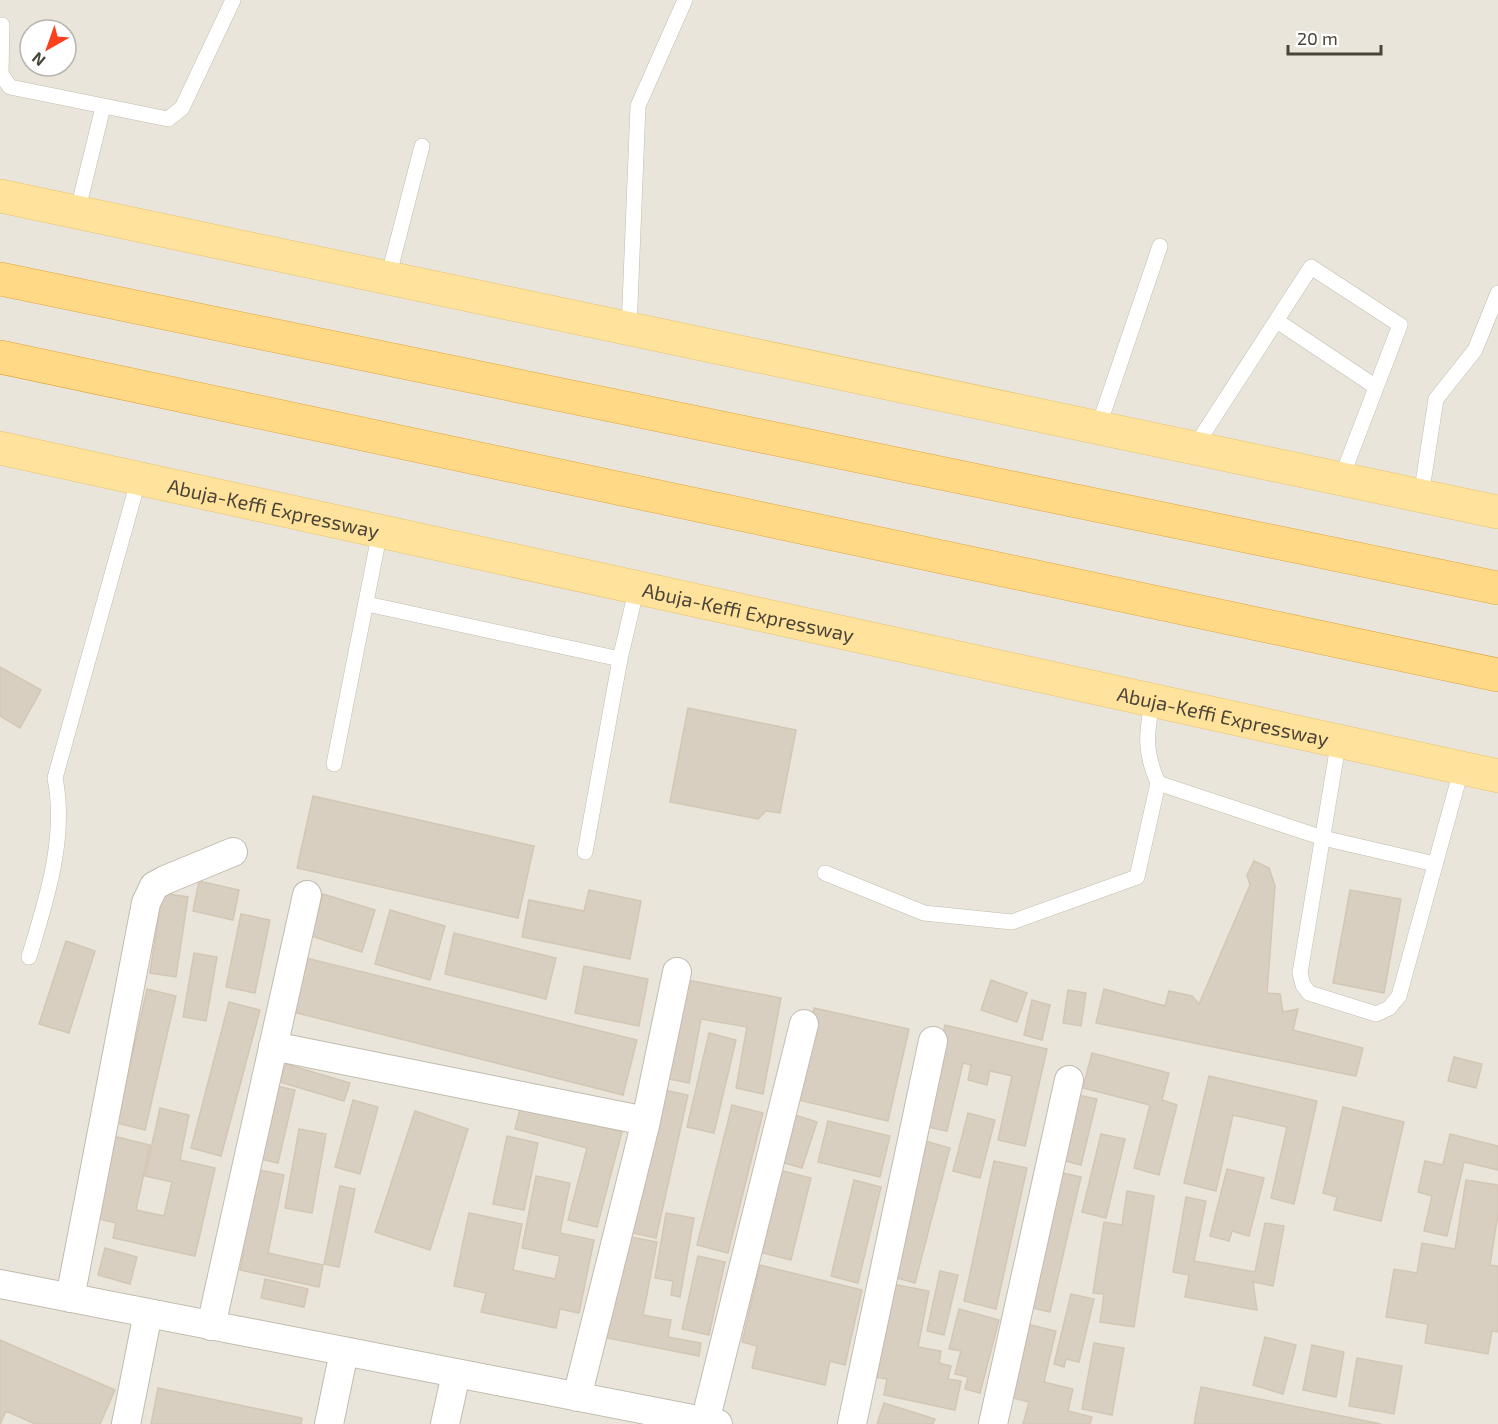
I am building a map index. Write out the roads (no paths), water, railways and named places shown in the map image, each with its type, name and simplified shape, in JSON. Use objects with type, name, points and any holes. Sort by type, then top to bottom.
[{"type":"highway","points":[[0,279],[1498,588]]},
{"type":"highway","points":[[0,357],[1498,675]]},
{"type":"main road","points":[[0,196],[1498,512]]},
{"type":"main road","name":"Abuja-Keffi Expressway","points":[[0,448],[1498,776]]},
{"type":"street","points":[[70,1298],[146,903],[154,886],[233,852]]},
{"type":"street","points":[[211,1326],[307,895]]},
{"type":"street","points":[[577,1397],[646,1121],[677,972]]},
{"type":"street","points":[[0,1284],[577,1397],[636,1417],[711,1423],[804,1024]]},
{"type":"street","points":[[852,1424],[933,1041]]},
{"type":"street","points":[[273,1046],[646,1121]]},
{"type":"street","points":[[993,1424],[1069,1080]]},
{"type":"street","points":[[126,1424],[148,1313]]},
{"type":"street","points":[[329,1424],[344,1352]]},
{"type":"street","points":[[445,1424],[456,1374]]},
{"type":"lane","points":[[2,25],[1,74],[10,87],[168,119],[182,108],[233,0]]},
{"type":"lane","points":[[628,329],[638,106],[685,0]]},
{"type":"lane","points":[[77,213],[104,106]]},
{"type":"lane","points":[[388,278],[422,146]]},
{"type":"lane","points":[[1098,428],[1160,246]]},
{"type":"lane","points":[[1194,448],[1311,267],[1400,325],[1341,479]]},
{"type":"lane","points":[[1421,496],[1436,399],[1475,350],[1498,293]]},
{"type":"lane","points":[[1276,321],[1376,387]]},
{"type":"lane","points":[[29,957],[51,884],[58,809],[55,778],[139,478]]},
{"type":"lane","points":[[334,764],[380,531]]},
{"type":"lane","points":[[585,852],[620,659],[637,587]]},
{"type":"lane","points":[[367,604],[620,659]]},
{"type":"lane","points":[[825,873],[924,913],[1012,922],[1137,877],[1158,783],[1148,760],[1146,732],[1153,699]]},
{"type":"lane","points":[[1339,740],[1300,973],[1303,985],[1309,993],[1376,1014],[1389,1008],[1399,996],[1462,767]]},
{"type":"lane","points":[[1158,783],[1323,838],[1435,864]]}]
